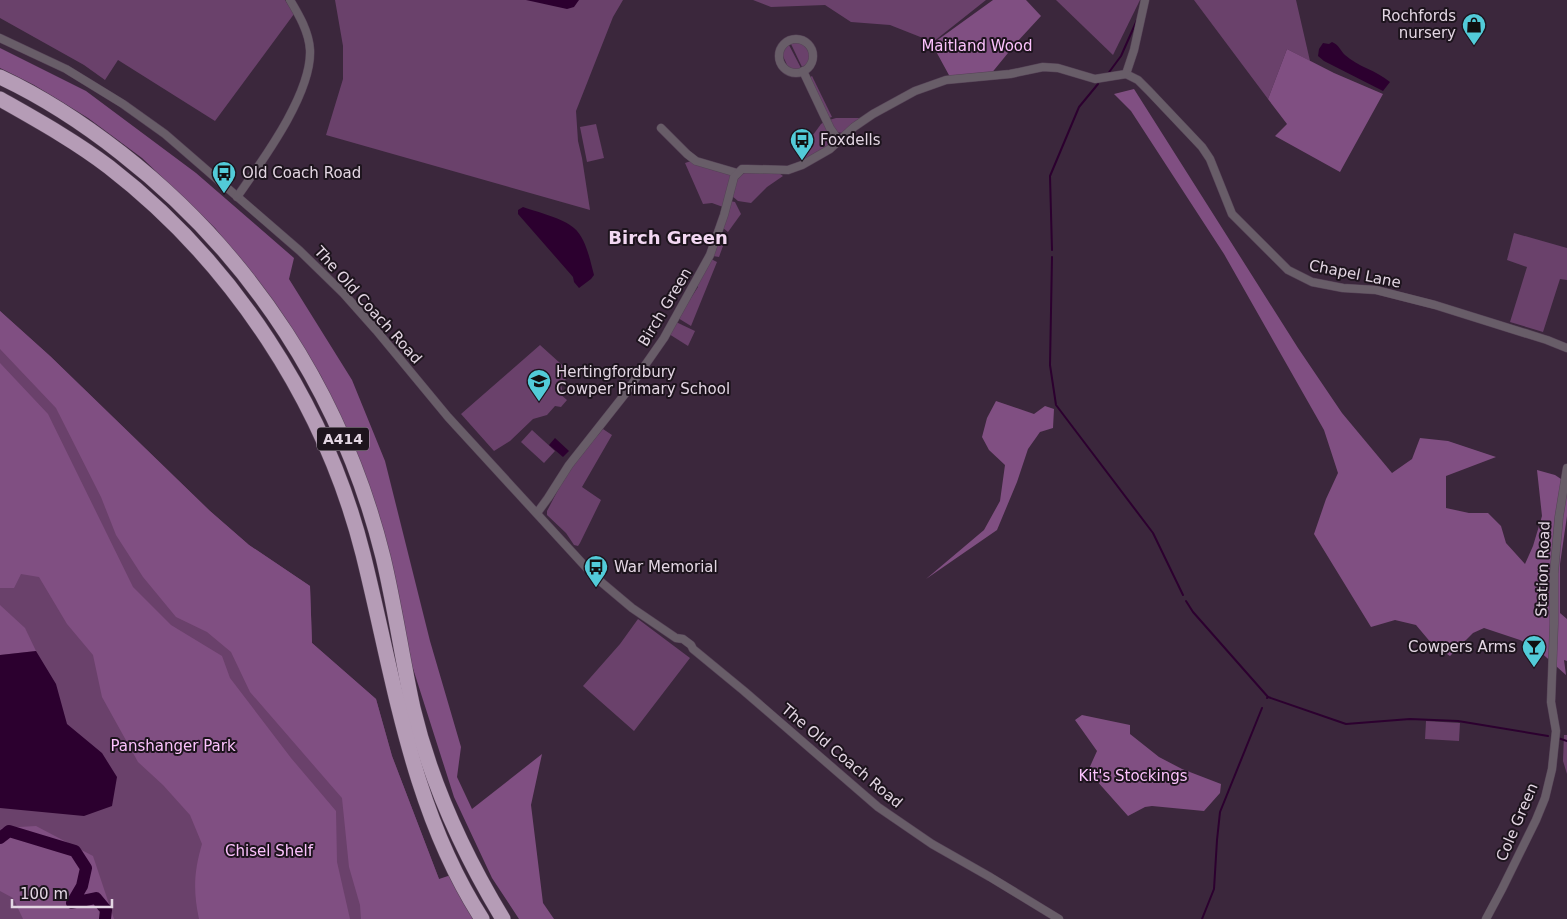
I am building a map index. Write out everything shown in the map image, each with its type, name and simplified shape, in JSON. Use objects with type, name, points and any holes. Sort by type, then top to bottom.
[{"type":"highway","name":"A414","points":[[0,77],[78,121],[143,170],[174,197],[230,255],[249,279],[292,342],[327,404],[356,470],[383,558],[414,710],[426,754],[454,828],[472,867],[503,919]]},
{"type":"highway","name":"A414","points":[[0,99],[68,138],[108,166],[158,209],[221,276],[271,345],[297,386],[329,454],[352,516],[369,579],[402,727],[415,774],[454,869],[482,919]]},
{"type":"street","points":[[237,197],[273,143],[292,108],[307,72],[310,58],[309,41],[290,0]]},
{"type":"street","points":[[661,128],[696,160],[737,173],[742,169],[788,170],[812,160],[840,141],[873,114],[915,91],[946,80],[1010,74],[1043,67],[1058,68],[1095,79],[1126,74],[1134,50],[1145,0]]},
{"type":"street","name":"The Old Coach Road","points":[[0,38],[66,69],[123,104],[165,134],[300,251],[344,294],[448,417],[594,576],[612,592],[676,638],[688,649],[693,649],[878,807],[932,844],[1059,919]]},
{"type":"street","points":[[798,39],[808,44],[813,60],[810,66],[803,71],[795,74],[789,72],[785,69],[779,56],[780,50],[784,45],[798,39]]},
{"type":"street","points":[[803,71],[830,128],[840,141]]},
{"type":"street","name":"Chapel Lane","points":[[1126,74],[1138,80],[1202,146],[1210,159],[1232,214],[1288,270],[1320,284],[1343,288],[1376,290],[1435,305],[1567,348]]},
{"type":"street","name":"Birch Green","points":[[537,513],[568,464],[626,394],[664,338],[710,255],[724,215],[731,183],[737,173]]},
{"type":"street","name":"Station Road","points":[[1556,731],[1551,702],[1554,573],[1558,517],[1567,468]]},
{"type":"street","name":"Cole Green","points":[[1486,919],[1521,852],[1545,798],[1552,769],[1556,731]]},
{"type":"green space","points":[[0,0],[285,0],[294,14],[215,121],[118,60],[105,80],[84,65],[0,18]]},
{"type":"green space","points":[[335,0],[623,0],[613,17],[576,111],[578,141],[590,210],[326,135],[343,79],[343,46]]},
{"type":"green space","points":[[753,0],[986,0],[933,42],[890,25],[851,22],[825,5],[771,7]]},
{"type":"green space","name":"Maitland Wood","points":[[993,0],[1026,0],[1041,16],[990,75],[950,77],[932,44]]},
{"type":"green space","points":[[1056,0],[1140,0],[1113,55]]},
{"type":"green space","points":[[1194,0],[1296,0],[1310,61],[1287,49],[1268,99]]},
{"type":"green space","points":[[798,42],[806,47],[810,57],[809,63],[802,67],[791,44]]},
{"type":"green space","points":[[789,45],[801,68],[794,71],[788,67],[782,54],[784,48]]},
{"type":"green space","points":[[0,48],[86,91],[196,173],[294,258],[289,279],[352,380],[385,461],[430,641],[461,747],[457,777],[472,809],[542,754],[531,805],[543,903],[554,919],[519,919],[492,878],[454,797],[409,656],[366,481],[321,376],[253,276],[215,228],[142,158],[88,118],[34,85],[0,68]]},
{"type":"green space","points":[[1287,49],[1334,73],[1383,94],[1340,172],[1275,136],[1287,124],[1268,99]]},
{"type":"green space","points":[[812,76],[832,117],[829,118],[809,78]]},
{"type":"green space","points":[[1134,89],[1298,348],[1342,413],[1392,473],[1412,459],[1420,438],[1448,441],[1496,457],[1446,476],[1446,508],[1469,513],[1488,513],[1501,526],[1506,543],[1525,564],[1533,546],[1542,516],[1537,470],[1555,475],[1567,483],[1567,516],[1560,564],[1560,613],[1567,619],[1567,661],[1564,660],[1566,675],[1537,649],[1520,640],[1484,628],[1473,633],[1450,656],[1432,644],[1416,625],[1395,620],[1371,627],[1314,534],[1326,499],[1338,473],[1324,430],[1224,254],[1131,111],[1114,94]]},
{"type":"green space","points":[[836,118],[860,118],[843,133],[836,132],[829,120]]},
{"type":"green space","points":[[824,122],[832,136],[832,141],[828,147],[802,161],[802,150]]},
{"type":"green space","points":[[596,124],[604,158],[587,162],[580,127]]},
{"type":"green space","points":[[691,161],[731,174],[723,207],[712,203],[703,204],[685,163]]},
{"type":"green space","points":[[750,171],[779,173],[783,176],[767,187],[751,203],[738,201],[732,196],[736,184],[742,174]]},
{"type":"green space","points":[[730,201],[735,202],[741,214],[728,232],[723,228]]},
{"type":"green space","points":[[721,233],[727,235],[719,257],[713,256]]},
{"type":"green space","points":[[1514,233],[1567,248],[1567,280],[1560,279],[1543,332],[1510,322],[1527,267],[1507,260]]},
{"type":"green space","points":[[711,259],[717,262],[691,326],[678,318],[698,287],[697,284]]},
{"type":"green space","name":"Panshanger Park","points":[[0,311],[50,356],[210,511],[249,545],[310,586],[312,643],[376,699],[392,756],[439,879],[466,907],[473,919],[0,919]]},
{"type":"green space","name":"Chisel Shelf","points":[[0,311],[50,356],[210,511],[249,545],[310,586],[312,643],[376,699],[392,756],[439,879],[451,875],[473,919],[361,919],[360,905],[349,867],[342,798],[250,692],[231,652],[207,632],[176,617],[143,577],[116,535],[101,497],[56,408],[0,349]]},
{"type":"green space","points":[[676,322],[695,331],[688,346],[669,334]]},
{"type":"green space","points":[[540,345],[571,373],[561,385],[560,394],[567,400],[561,407],[555,406],[547,415],[533,419],[510,441],[494,451],[461,414]]},
{"type":"green space","name":"Chisel Shelf","points":[[0,363],[48,414],[133,587],[171,625],[222,656],[230,678],[291,758],[336,811],[337,862],[350,919],[199,919],[195,881],[202,844],[190,815],[163,785],[138,762],[102,697],[93,655],[67,624],[39,577],[21,574],[14,588],[0,588]]},
{"type":"green space","points":[[996,401],[1034,414],[1045,406],[1054,409],[1053,428],[1040,432],[1028,449],[1017,482],[997,530],[926,579],[984,530],[1000,501],[1005,465],[989,450],[982,437],[987,418]]},
{"type":"green space","points":[[603,429],[612,435],[582,487],[601,500],[578,546],[574,545],[566,533],[547,515],[547,511],[569,469]]},
{"type":"green space","points":[[532,430],[555,451],[544,463],[521,442]]},
{"type":"green space","points":[[0,605],[25,628],[36,651],[0,655]]},
{"type":"green space","points":[[638,619],[690,658],[634,731],[583,686],[620,644]]},
{"type":"green space","name":"Kit's Stockings","points":[[1082,715],[1130,725],[1130,734],[1159,757],[1182,769],[1221,784],[1220,793],[1204,811],[1152,806],[1145,807],[1128,816],[1088,771],[1097,751],[1075,720]]},
{"type":"green space","points":[[1426,721],[1460,723],[1459,741],[1425,739]]},
{"type":"green space","points":[[1564,735],[1567,735],[1567,774],[1563,761]]},
{"type":"green space","points":[[36,826],[93,856],[114,919],[23,919],[13,898],[0,891],[0,832],[2,828]]},
{"type":"shaded area","points":[[526,0],[579,0],[574,7],[567,9]]},
{"type":"shaded area","points":[[1332,42],[1350,59],[1390,82],[1383,91],[1324,61],[1318,56],[1319,49],[1323,43],[1329,44]]},
{"type":"shaded area","points":[[523,207],[563,221],[578,232],[585,243],[589,256],[594,275],[591,279],[579,288],[574,282],[573,277],[518,214],[518,210]]},
{"type":"shaded area","points":[[555,438],[569,451],[563,457],[549,445]]},
{"type":"shaded area","points":[[36,651],[56,684],[67,724],[102,753],[117,777],[112,806],[84,816],[0,808],[0,655]]},
{"type":"waterway","points":[[1107,75],[1121,56],[1137,20]]},
{"type":"waterway","points":[[1052,250],[1050,176],[1079,107],[1098,84]]},
{"type":"waterway","points":[[1052,257],[1050,365],[1056,405],[1153,533],[1183,595]]},
{"type":"waterway","points":[[1186,601],[1193,612],[1267,698]]},
{"type":"waterway","points":[[1268,697],[1346,724],[1410,719],[1458,721],[1548,736]]},
{"type":"waterway","points":[[1202,919],[1214,889],[1220,812],[1262,708]]},
{"type":"waterway","points":[[1558,738],[1567,741]]},
{"type":"waterway","points":[[0,838],[9,831],[75,851],[86,868],[82,886],[72,903],[96,898],[106,910],[105,919]]},
{"type":"place","name":"Rochfords nursery","points":[[1474,46]]},
{"type":"place","name":"Foxdells","points":[[802,161]]},
{"type":"place","name":"Old Coach Road","points":[[224,194]]},
{"type":"place","name":"Hertingfordbury Cowper Primary School","points":[[539,402]]},
{"type":"place","name":"War Memorial","points":[[596,588]]},
{"type":"place","name":"Cowpers Arms","points":[[1534,668]]},
{"type":"district","name":"Birch Green","points":[[668,237]]}]
